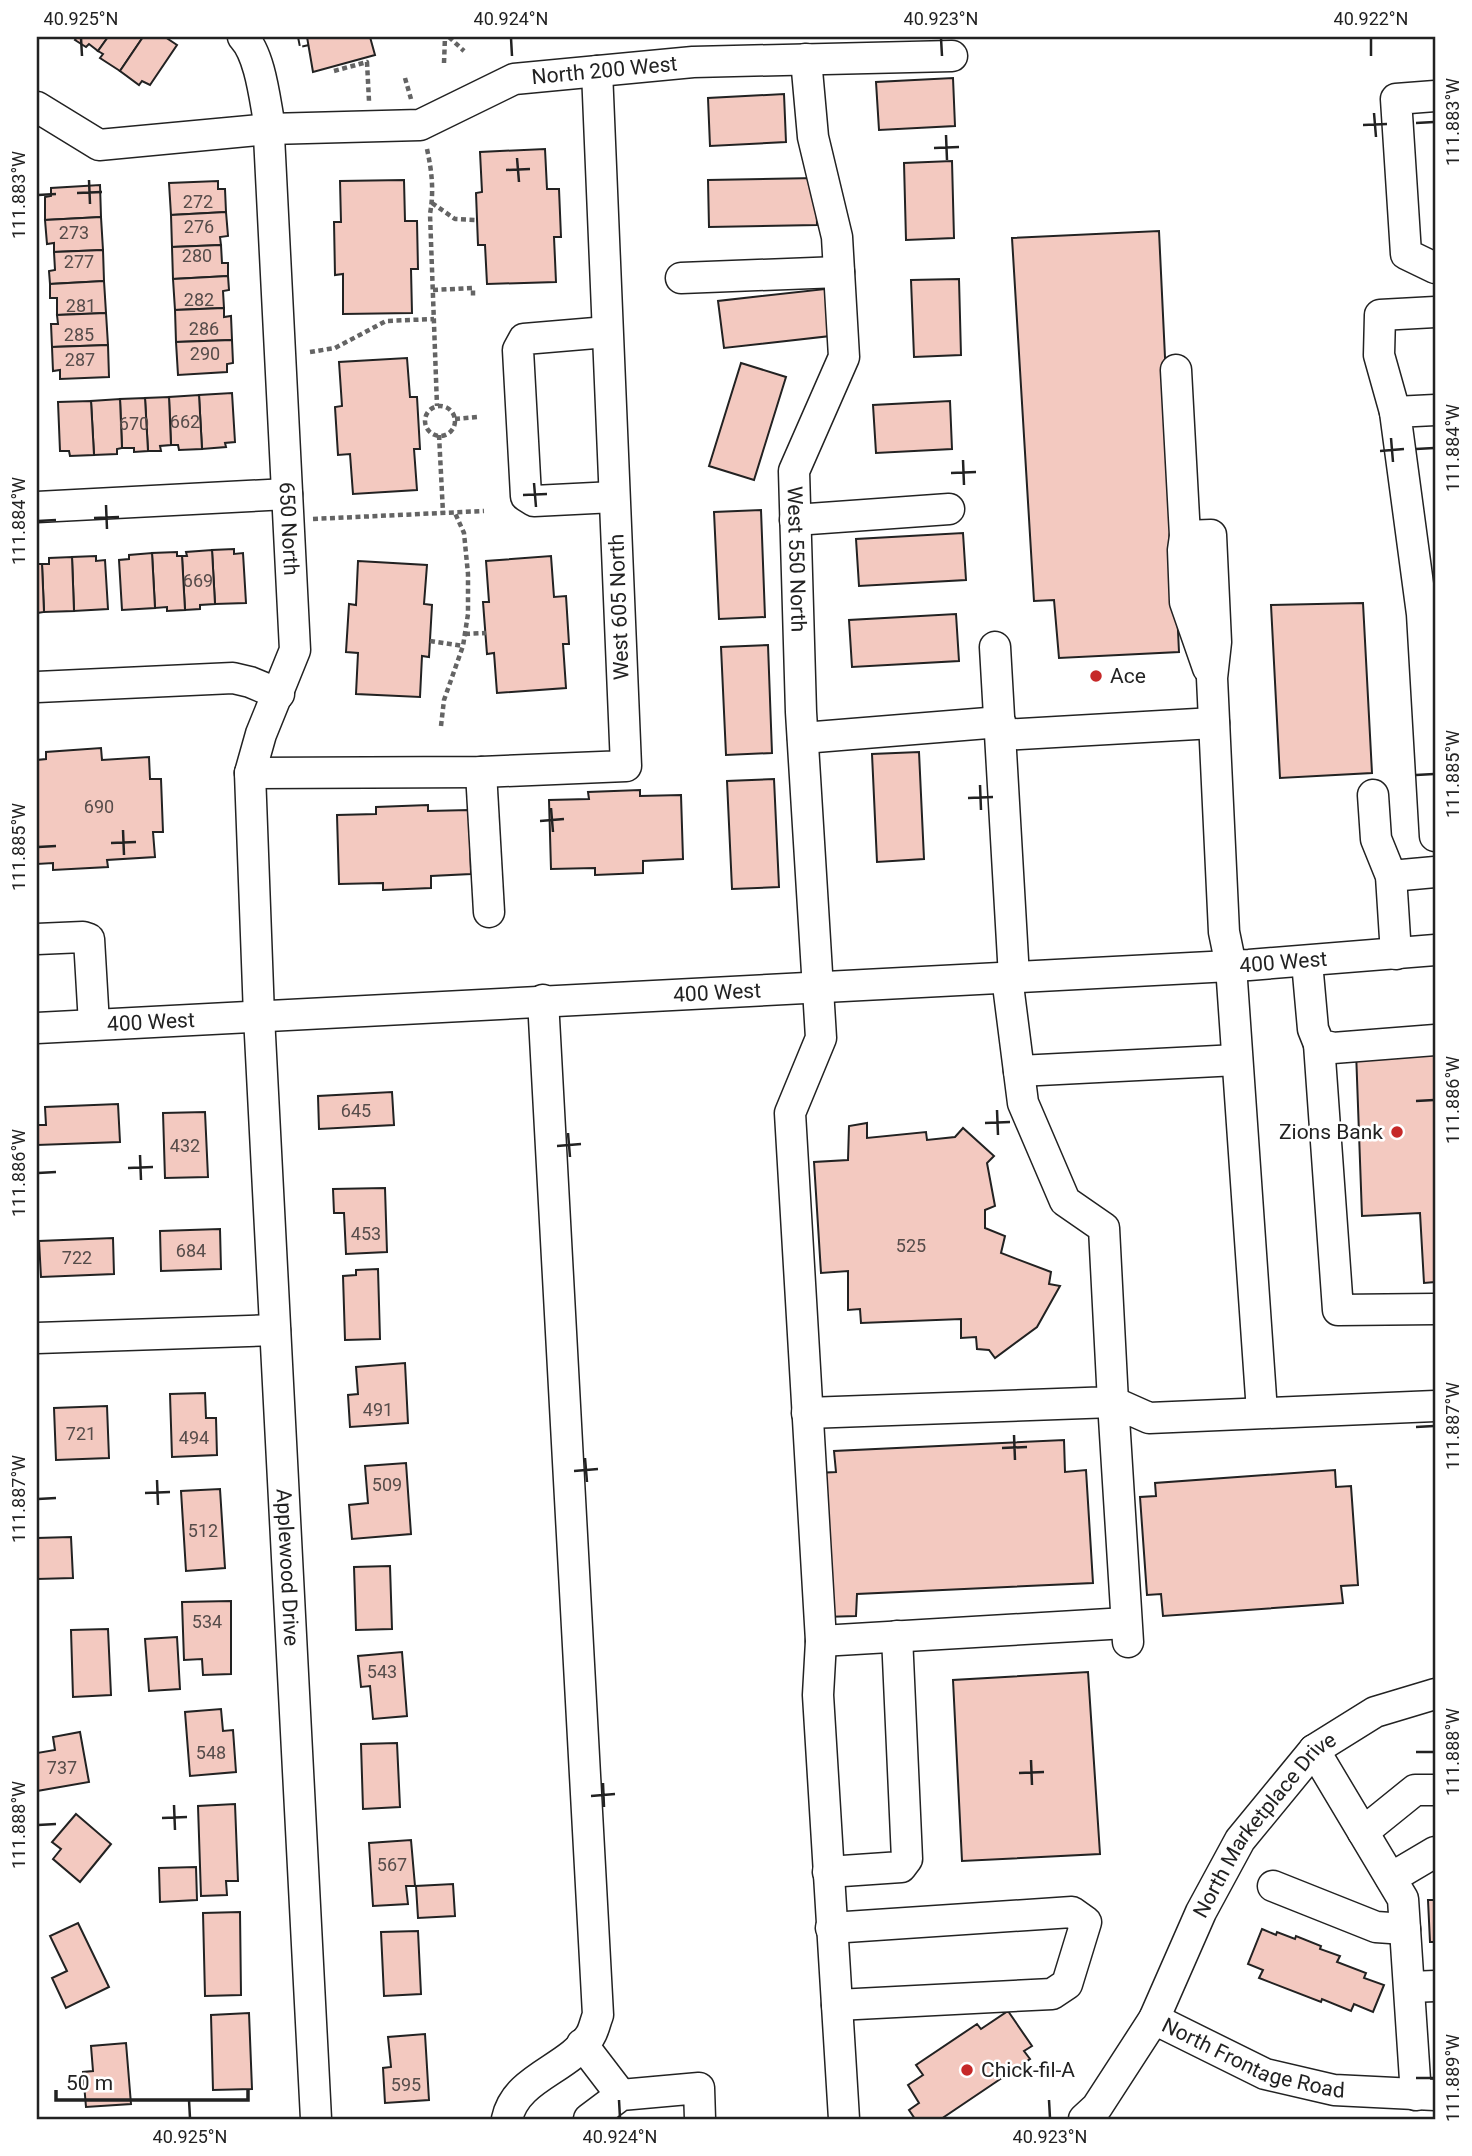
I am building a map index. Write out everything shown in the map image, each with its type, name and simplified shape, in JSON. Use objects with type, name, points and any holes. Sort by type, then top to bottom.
[{"type":"street","name":"650 North","points":[[243,37],[249,43],[263,86],[269,129],[295,650],[261,734],[250,773],[259,1016]]},
{"type":"street","name":"North 200 West","points":[[37,107],[99,145],[269,129],[420,125],[514,79],[693,62],[952,56]]},
{"type":"street","name":"West 550 North","points":[[806,60],[813,137],[837,237],[844,357],[794,471],[803,738],[821,1038],[790,1113],[821,1641],[818,1695],[844,2119]]},
{"type":"street","name":"West 605 North","points":[[250,773],[481,772],[626,766],[597,71]]},
{"type":"street","points":[[1435,96],[1396,99],[1405,254],[1435,268]]},
{"type":"street","points":[[681,278],[839,272]]},
{"type":"street","points":[[1435,312],[1380,315],[1378,355],[1395,412],[1431,684],[1435,836]]},
{"type":"street","points":[[607,332],[524,339],[518,350],[526,496],[534,501],[614,497]]},
{"type":"street","points":[[1176,370],[1198,536],[1185,602],[1212,678],[1224,932],[1230,965],[1262,1412]]},
{"type":"street","points":[[1395,412],[1435,410]]},
{"type":"street","points":[[37,507],[287,494]]},
{"type":"street","points":[[795,520],[949,509]]},
{"type":"street","points":[[821,1641],[897,1636],[1127,1633],[1104,1228],[1065,1201],[1023,1103],[1010,977],[995,647]]},
{"type":"street","points":[[37,687],[233,678],[279,694]]},
{"type":"street","points":[[803,738],[1000,728],[1214,723]]},
{"type":"street","points":[[481,772],[489,912]]},
{"type":"street","points":[[1373,795],[1376,839],[1391,876],[1396,954]]},
{"type":"street","points":[[1391,876],[1435,872]]},
{"type":"street","points":[[37,939],[89,939],[94,1024]]},
{"type":"street","name":"400 West","points":[[37,1028],[1307,962],[1435,950]]},
{"type":"street","points":[[1307,962],[1313,1029],[1319,1044],[1338,1310],[1435,1309]]},
{"type":"street","points":[[507,2119],[519,2092],[582,2044],[590,2036],[597,2015],[543,1000]]},
{"type":"street","name":"Applewood Drive","points":[[259,1016],[316,2119]]},
{"type":"street","points":[[1319,1044],[1333,1048],[1435,1040]]},
{"type":"street","points":[[1019,1070],[1237,1060]]},
{"type":"street","points":[[37,1338],[275,1330]]},
{"type":"street","points":[[807,1413],[1113,1402],[1149,1418],[1435,1406]]},
{"type":"street","points":[[828,1872],[901,1867],[907,1859],[897,1636]]},
{"type":"street","name":"North Marketplace Drive","points":[[1154,2019],[1201,1912],[1240,1840],[1314,1750],[1375,1712],[1435,1694]]},
{"type":"street","points":[[1314,1750],[1403,1899],[1405,1929],[1423,1986],[1426,2095]]},
{"type":"street","points":[[1363,1832],[1415,1790],[1435,1790]]},
{"type":"street","points":[[1391,1878],[1435,1852]]},
{"type":"street","points":[[1273,1886],[1376,1927],[1405,1929]]},
{"type":"street","points":[[831,1928],[1072,1912],[1086,1922],[1067,1984],[1052,1994],[837,2005]]},
{"type":"street","name":"North Frontage Road","points":[[1084,2119],[1097,2107],[1154,2019],[1265,2074],[1334,2090],[1426,2095]]},
{"type":"street","points":[[582,2044],[621,2095]]},
{"type":"street","points":[[589,2119],[621,2095],[699,2088],[700,2119]]},
{"type":"path","points":[[447,37],[464,51]]},
{"type":"path","points":[[444,64],[447,37]]},
{"type":"path","points":[[334,71],[367,62],[367,80]]},
{"type":"path","points":[[405,78],[412,100]]},
{"type":"path","points":[[425,138],[432,171],[430,214],[437,406]]},
{"type":"path","points":[[432,203],[455,219],[477,220]]},
{"type":"path","points":[[433,290],[473,288],[473,297]]},
{"type":"path","points":[[310,352],[335,348],[386,321],[434,319]]},
{"type":"path","points":[[437,406],[446,407],[454,419],[452,429],[439,435],[430,432],[425,424],[426,415],[437,406]]},
{"type":"path","points":[[454,419],[478,417]]},
{"type":"path","points":[[439,435],[443,513]]},
{"type":"path","points":[[312,519],[484,511]]},
{"type":"path","points":[[441,726],[444,700],[463,646],[468,614],[464,533],[455,513]]},
{"type":"path","points":[[465,634],[486,633]]},
{"type":"path","points":[[430,641],[463,646]]},
{"type":"building","points":[[77,37],[108,37],[98,51],[89,44],[86,47],[75,40]]},
{"type":"building","points":[[108,37],[143,37],[120,71],[100,58],[103,54],[98,51]]},
{"type":"building","points":[[143,37],[165,37],[177,45],[150,85],[142,81],[139,85],[120,71]]},
{"type":"building","points":[[307,37],[370,37],[375,55],[313,72]]},
{"type":"building","points":[[953,78],[955,126],[879,130],[876,82]]},
{"type":"building","points":[[784,94],[786,142],[710,146],[708,98]]},
{"type":"building","points":[[545,149],[547,189],[559,189],[561,237],[554,237],[556,282],[487,284],[485,245],[478,245],[476,193],[482,192],[480,152]]},
{"type":"building","points":[[952,161],[954,238],[906,240],[904,163]]},
{"type":"building","points":[[816,178],[817,225],[709,227],[708,180]]},
{"type":"building","points":[[404,180],[405,221],[417,221],[418,269],[411,269],[412,313],[343,314],[343,274],[335,275],[334,222],[341,222],[340,181]]},
{"type":"building","points":[[218,181],[218,189],[225,189],[226,212],[171,215],[169,183]]},
{"type":"building","points":[[100,185],[101,217],[45,220],[45,197],[51,196],[51,188]]},
{"type":"building","points":[[226,212],[228,236],[220,237],[221,245],[172,247],[171,215]]},
{"type":"building","points":[[101,217],[103,250],[54,252],[54,243],[47,244],[45,220]]},
{"type":"building","points":[[1159,231],[1179,652],[1059,658],[1054,600],[1034,601],[1012,238]]},
{"type":"building","points":[[221,245],[222,263],[228,263],[228,276],[173,279],[172,247]]},
{"type":"building","points":[[103,250],[104,281],[50,284],[49,271],[55,270],[54,252]]},
{"type":"building","points":[[228,276],[229,290],[223,291],[224,308],[175,310],[173,279]]},
{"type":"building","points":[[959,279],[961,355],[914,357],[911,280]]},
{"type":"building","points":[[104,281],[106,313],[57,315],[57,298],[50,298],[50,284]]},
{"type":"building","points":[[825,289],[830,336],[724,348],[718,301]]},
{"type":"building","points":[[224,308],[224,317],[231,316],[232,340],[176,342],[175,310]]},
{"type":"building","points":[[106,313],[108,345],[52,347],[51,324],[58,324],[57,315]]},
{"type":"building","points":[[232,340],[233,363],[227,364],[227,372],[178,375],[176,342]]},
{"type":"building","points":[[108,345],[109,377],[60,379],[60,370],[53,371],[52,347]]},
{"type":"building","points":[[407,358],[410,397],[417,397],[420,449],[414,449],[417,490],[353,494],[350,454],[338,455],[335,407],[342,406],[339,362]]},
{"type":"building","points":[[741,363],[786,377],[754,480],[709,466]]},
{"type":"building","points":[[232,393],[235,442],[225,443],[226,447],[202,449],[199,395]]},
{"type":"building","points":[[199,395],[202,449],[179,450],[178,445],[171,445],[169,397]]},
{"type":"building","points":[[169,397],[171,445],[160,446],[161,451],[148,451],[145,398]]},
{"type":"building","points":[[145,398],[148,451],[134,452],[134,448],[122,448],[120,399]]},
{"type":"building","points":[[120,399],[122,448],[117,449],[117,454],[94,455],[91,401]]},
{"type":"building","points":[[91,401],[94,455],[70,456],[69,451],[60,451],[58,402]]},
{"type":"building","points":[[950,401],[952,449],[876,453],[873,405]]},
{"type":"building","points":[[761,510],[765,617],[719,619],[714,512]]},
{"type":"building","points":[[963,533],[966,580],[859,586],[856,539]]},
{"type":"building","points":[[234,549],[234,554],[243,553],[246,603],[215,604],[212,550]]},
{"type":"building","points":[[212,550],[215,604],[185,610],[182,556],[187,556],[186,552]]},
{"type":"building","points":[[177,552],[177,556],[182,556],[185,610],[167,611],[167,607],[155,608],[152,553]]},
{"type":"building","points":[[152,553],[155,608],[122,610],[119,560],[129,559],[129,555]]},
{"type":"building","points":[[96,556],[96,561],[105,560],[108,609],[74,611],[72,557]]},
{"type":"building","points":[[551,556],[554,597],[566,596],[569,644],[563,644],[566,688],[497,693],[494,653],[487,654],[483,602],[489,602],[486,561]]},
{"type":"building","points":[[72,557],[74,611],[44,612],[42,564],[49,564],[49,558]]},
{"type":"building","points":[[358,561],[427,565],[424,604],[432,605],[429,657],[422,656],[420,697],[356,694],[358,653],[346,652],[349,604],[356,605]]},
{"type":"building","points":[[37,564],[42,564],[44,612],[37,613]]},
{"type":"building","points":[[1363,603],[1372,773],[1280,778],[1271,605]]},
{"type":"building","points":[[956,614],[959,661],[852,667],[849,620]]},
{"type":"building","points":[[768,645],[772,753],[726,755],[721,647]]},
{"type":"building","points":[[101,748],[102,760],[149,757],[150,779],[161,779],[163,832],[153,832],[155,857],[107,860],[108,867],[53,870],[53,863],[37,864],[37,760],[46,759],[46,752]]},
{"type":"building","points":[[919,752],[924,859],[877,862],[872,754]]},
{"type":"building","points":[[774,779],[779,887],[732,889],[727,781]]},
{"type":"building","points":[[640,790],[640,796],[681,795],[683,859],[643,861],[643,873],[595,875],[595,868],[551,869],[549,800],[589,799],[588,792]]},
{"type":"building","points":[[428,805],[428,811],[469,810],[471,874],[431,876],[431,888],[383,890],[383,883],[339,884],[337,815],[376,814],[376,807]]},
{"type":"building","name":"Zions Bank","points":[[1435,1047],[1435,1282],[1424,1283],[1420,1213],[1362,1216],[1356,1051]]},
{"type":"building","points":[[392,1092],[394,1125],[319,1129],[318,1096]]},
{"type":"building","points":[[118,1104],[120,1142],[37,1145],[37,1125],[46,1125],[45,1107]]},
{"type":"building","points":[[205,1112],[208,1177],[165,1178],[163,1113]]},
{"type":"building","points":[[867,1123],[867,1138],[926,1132],[927,1140],[955,1137],[963,1128],[994,1156],[987,1163],[995,1206],[985,1210],[985,1228],[1005,1236],[1001,1253],[1051,1272],[1049,1284],[1060,1286],[1037,1327],[995,1358],[989,1350],[977,1349],[976,1337],[961,1338],[961,1319],[861,1323],[860,1309],[848,1310],[848,1271],[821,1273],[814,1162],[848,1160],[849,1126]]},
{"type":"building","points":[[385,1188],[387,1252],[346,1254],[344,1213],[334,1213],[333,1189]]},
{"type":"building","points":[[220,1229],[221,1269],[161,1271],[160,1231]]},
{"type":"building","points":[[113,1238],[114,1274],[41,1277],[39,1241]]},
{"type":"building","points":[[378,1269],[380,1339],[345,1340],[343,1276],[356,1275],[356,1270]]},
{"type":"building","points":[[405,1363],[408,1423],[350,1427],[348,1395],[358,1394],[356,1367]]},
{"type":"building","points":[[205,1393],[206,1418],[216,1418],[217,1455],[172,1457],[170,1394]]},
{"type":"building","points":[[107,1406],[109,1458],[56,1460],[54,1408]]},
{"type":"building","points":[[1064,1440],[1065,1472],[1086,1470],[1093,1583],[857,1594],[856,1616],[823,1617],[817,1473],[836,1472],[834,1451]]},
{"type":"building","points":[[406,1463],[411,1534],[352,1539],[349,1505],[368,1503],[365,1466]]},
{"type":"building","points":[[1335,1470],[1336,1487],[1351,1486],[1358,1585],[1341,1586],[1343,1603],[1163,1616],[1161,1594],[1147,1595],[1140,1497],[1156,1496],[1155,1483]]},
{"type":"building","points":[[220,1489],[225,1568],[186,1571],[181,1491]]},
{"type":"building","points":[[71,1537],[73,1578],[37,1579],[37,1538]]},
{"type":"building","points":[[390,1566],[392,1629],[356,1630],[354,1567]]},
{"type":"building","points":[[231,1601],[231,1674],[203,1675],[202,1659],[184,1660],[182,1602]]},
{"type":"building","points":[[108,1629],[111,1695],[73,1697],[71,1630]]},
{"type":"building","points":[[177,1637],[180,1689],[149,1691],[145,1639]]},
{"type":"building","points":[[402,1652],[407,1716],[373,1719],[370,1686],[361,1687],[358,1656]]},
{"type":"building","points":[[1088,1672],[1100,1854],[962,1861],[953,1680]]},
{"type":"building","points":[[221,1709],[223,1731],[233,1730],[236,1772],[190,1776],[185,1712]]},
{"type":"building","points":[[80,1732],[89,1782],[37,1791],[37,1753],[55,1750],[53,1737]]},
{"type":"building","points":[[397,1743],[400,1807],[363,1809],[361,1744]]},
{"type":"building","points":[[235,1804],[238,1881],[226,1881],[227,1895],[201,1896],[198,1806]]},
{"type":"building","points":[[76,1814],[111,1844],[80,1882],[53,1859],[61,1849],[52,1842]]},
{"type":"building","points":[[411,1840],[415,1886],[406,1886],[408,1904],[373,1906],[369,1843]]},
{"type":"building","points":[[196,1867],[197,1900],[160,1902],[159,1868]]},
{"type":"building","points":[[453,1884],[455,1916],[418,1918],[416,1886]]},
{"type":"building","points":[[1428,1900],[1435,1900],[1435,1942],[1430,1942]]},
{"type":"building","points":[[240,1912],[241,1995],[205,1996],[203,1913]]},
{"type":"building","points":[[78,1923],[109,1987],[66,2008],[52,1978],[67,1971],[50,1936]]},
{"type":"building","points":[[1262,1929],[1295,1939],[1296,1936],[1321,1946],[1320,1949],[1340,1956],[1337,1962],[1366,1973],[1364,1978],[1384,1985],[1373,2012],[1354,2004],[1351,2011],[1259,1978],[1263,1970],[1248,1964]]},
{"type":"building","points":[[418,1931],[421,1994],[384,1996],[381,1932]]},
{"type":"building","name":"Chick-fil-A","points":[[1008,2011],[1032,2046],[1024,2051],[1030,2059],[941,2119],[915,2119],[909,2110],[919,2103],[908,2085],[923,2075],[916,2065],[977,2024],[981,2029]]},
{"type":"building","points":[[249,2013],[252,2089],[213,2090],[211,2015]]},
{"type":"building","points":[[425,2034],[429,2100],[385,2103],[383,2068],[391,2067],[388,2037]]},
{"type":"building","points":[[126,2043],[131,2104],[86,2107],[83,2072],[93,2071],[91,2046]]},
{"type":"fence","points":[[298,37],[300,47],[309,45]]},
{"type":"place","name":"Ace","points":[[1096,676]]},
{"type":"place","name":"Zions Bank","points":[[1397,1132]]},
{"type":"place","name":"Chick-fil-A","points":[[967,2070]]}]
